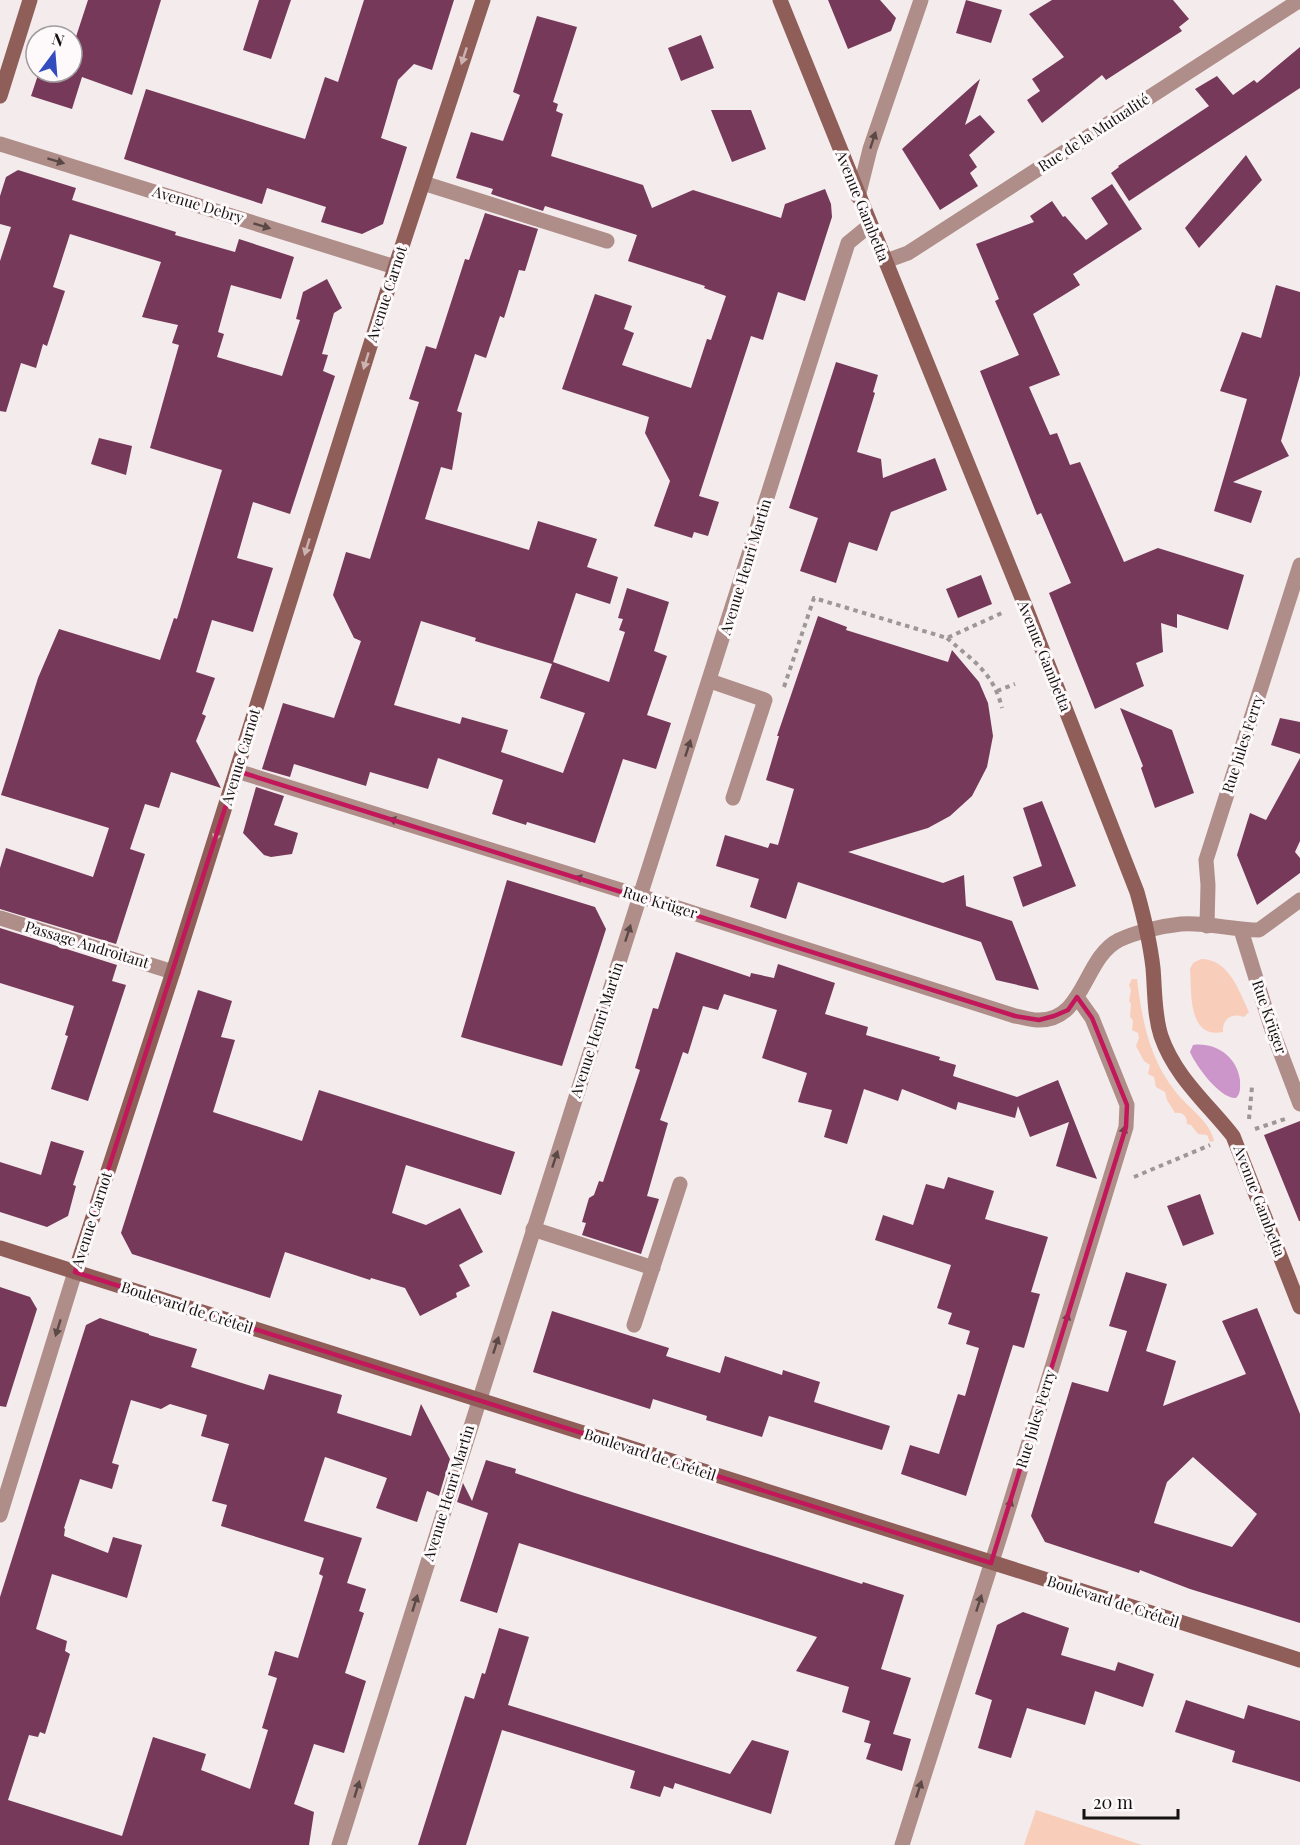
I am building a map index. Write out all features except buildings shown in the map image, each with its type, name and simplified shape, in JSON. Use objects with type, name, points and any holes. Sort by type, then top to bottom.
[{"type":"street","points":[[0,96],[30,0]]},
{"type":"street","name":"Avenue Carnot","points":[[0,1515],[75,1272],[237,771],[395,267],[483,0]]},
{"type":"street","name":"Avenue Gambetta","points":[[780,0],[1024,603],[1137,892],[1148,931],[1154,995],[1161,1036],[1175,1065],[1195,1094],[1217,1115],[1233,1136],[1300,1307]]},
{"type":"street","points":[[858,197],[870,149],[921,0]]},
{"type":"street","name":"Rue de la Mutualité","points":[[886,261],[908,253],[1300,0]]},
{"type":"street","name":"Avenue Debry","points":[[0,144],[395,267]]},
{"type":"street","points":[[423,183],[607,241]]},
{"type":"street","name":"Avenue Henri Martin","points":[[339,1845],[478,1400],[710,681],[848,243],[870,225]]},
{"type":"street","name":"Rue Jules Ferry","points":[[1207,926],[1206,860],[1300,565]]},
{"type":"street","points":[[710,681],[765,699],[733,798]]},
{"type":"street","name":"Rue Krüger","points":[[237,771],[1015,1016],[1039,1020],[1054,1016],[1068,1010],[1077,997]]},
{"type":"street","points":[[1077,997],[1095,964],[1107,948],[1119,940],[1182,924],[1259,930],[1300,900]]},
{"type":"street","name":"Passage Androitant","points":[[0,918],[173,972]]},
{"type":"street","name":"Rue Krüger","points":[[1241,930],[1272,1030],[1300,1104]]},
{"type":"street","name":"Rue Jules Ferry","points":[[902,1845],[1126,1127],[1127,1105],[1092,1018],[1077,997]]},
{"type":"street","points":[[634,1325],[680,1184]]},
{"type":"street","points":[[533,1229],[653,1268]]},
{"type":"street","name":"Boulevard de Créteil","points":[[0,1248],[1300,1660]]},
{"type":"path","points":[[782,693],[814,598],[947,638],[987,674],[997,691],[1002,708]]},
{"type":"path","points":[[947,638],[1024,603]]},
{"type":"path","points":[[997,691],[1014,684]]},
{"type":"path","points":[[1249,1120],[1252,1087]]},
{"type":"path","points":[[1247,1131],[1289,1118]]},
{"type":"path","points":[[1107,1186],[1121,1190],[1131,1178],[1219,1141]]},
{"type":"highlighted area","points":[[237,771],[1015,1016],[1039,1020],[1054,1016],[1068,1010],[1077,997],[1092,1018],[1127,1105],[1126,1127],[991,1563],[75,1272]]},
{"type":"shaded area","points":[[1201,959],[1211,960],[1226,970],[1237,986],[1249,1012],[1244,1017],[1236,1015],[1226,1020],[1223,1032],[1211,1032],[1203,1028],[1194,1012],[1190,969],[1193,963]]},
{"type":"shaded area","points":[[1132,979],[1137,979],[1144,1024],[1159,1065],[1175,1091],[1208,1127],[1214,1141],[1210,1142],[1207,1135],[1198,1134],[1191,1125],[1187,1124],[1184,1115],[1175,1113],[1165,1092],[1156,1087],[1154,1077],[1148,1074],[1150,1065],[1144,1061],[1136,1046],[1138,1033],[1132,1030],[1129,985]]},
{"type":"shaded area","points":[[1193,1045],[1210,1046],[1217,1049],[1235,1064],[1240,1080],[1236,1098],[1216,1088],[1203,1073],[1190,1052]]},
{"type":"shaded area","points":[[1036,1810],[1142,1845],[1024,1845]]}]
